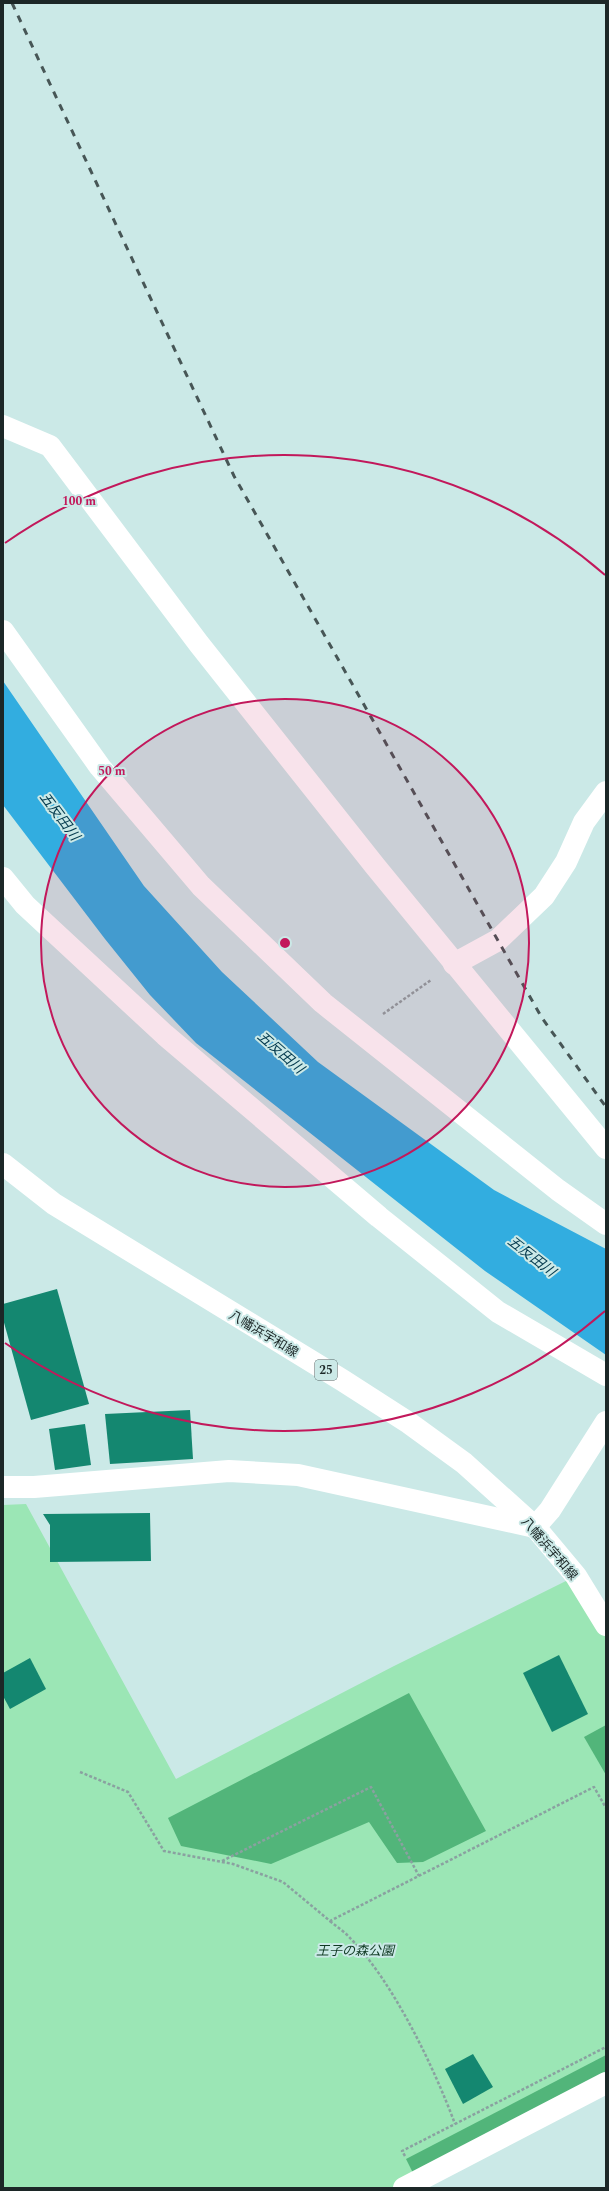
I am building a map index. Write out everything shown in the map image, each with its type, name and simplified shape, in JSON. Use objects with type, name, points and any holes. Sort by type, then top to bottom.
[{"type":"street","points":[[3,426],[50,446],[199,644],[454,964],[606,1148]]},
{"type":"street","points":[[3,631],[100,767],[201,886],[323,1003],[558,1190],[606,1224]]},
{"type":"street","points":[[454,964],[498,940],[544,896],[566,862],[584,822],[606,792]]},
{"type":"street","points":[[3,878],[25,905],[165,1035],[379,1217],[498,1312],[606,1375]]},
{"type":"street","name":"八幡浜宇和線","points":[[3,1164],[54,1204],[410,1423],[464,1463],[535,1527],[576,1576],[606,1625]]},
{"type":"street","points":[[3,1487],[42,1486],[229,1471],[298,1475],[535,1527],[550,1510],[606,1422]]},
{"type":"street","points":[[411,2185],[606,2083]]},
{"type":"path","points":[[359,1031],[454,964]]},
{"type":"path","points":[[80,1772],[128,1792],[164,1851],[222,1861],[283,1882],[351,1939],[373,1966],[396,2002],[440,2083],[455,2124]]},
{"type":"path","points":[[222,1861],[371,1787],[419,1876]]},
{"type":"path","points":[[330,1921],[594,1787],[606,1808]]},
{"type":"path","points":[[411,2185],[402,2151],[606,2047]]},
{"type":"green space","name":"王子の森公園","points":[[26,1504],[176,1779],[394,1666],[576,1576],[606,1630],[606,2084],[407,2188],[3,2188],[3,1505]]},
{"type":"green space","points":[[409,1693],[486,1831],[423,1862],[397,1863],[369,1822],[271,1864],[181,1846],[168,1818]]},
{"type":"green space","points":[[606,1725],[606,1775],[584,1737]]},
{"type":"green space","points":[[606,2055],[606,2083],[417,2181],[406,2159]]},
{"type":"water","name":"五反田川","points":[[3,681],[144,886],[222,972],[318,1062],[494,1190],[606,1249],[606,1355],[485,1271],[196,1043],[150,995],[105,939],[3,805]]},
{"type":"building","points":[[57,1289],[89,1404],[31,1420],[3,1319],[3,1304]]},
{"type":"building","points":[[190,1410],[193,1459],[110,1464],[105,1414]]},
{"type":"building","points":[[85,1424],[91,1465],[55,1470],[49,1429]]},
{"type":"building","points":[[150,1513],[151,1561],[50,1562],[50,1525],[43,1514]]},
{"type":"building","points":[[559,1655],[588,1714],[552,1732],[523,1673]]},
{"type":"building","points":[[30,1658],[46,1689],[10,1709],[3,1696],[3,1673]]},
{"type":"building","points":[[473,2054],[493,2087],[463,2104],[445,2069]]},
{"type":"railway","points":[[12,3],[234,476],[542,1018],[606,1107]]}]
